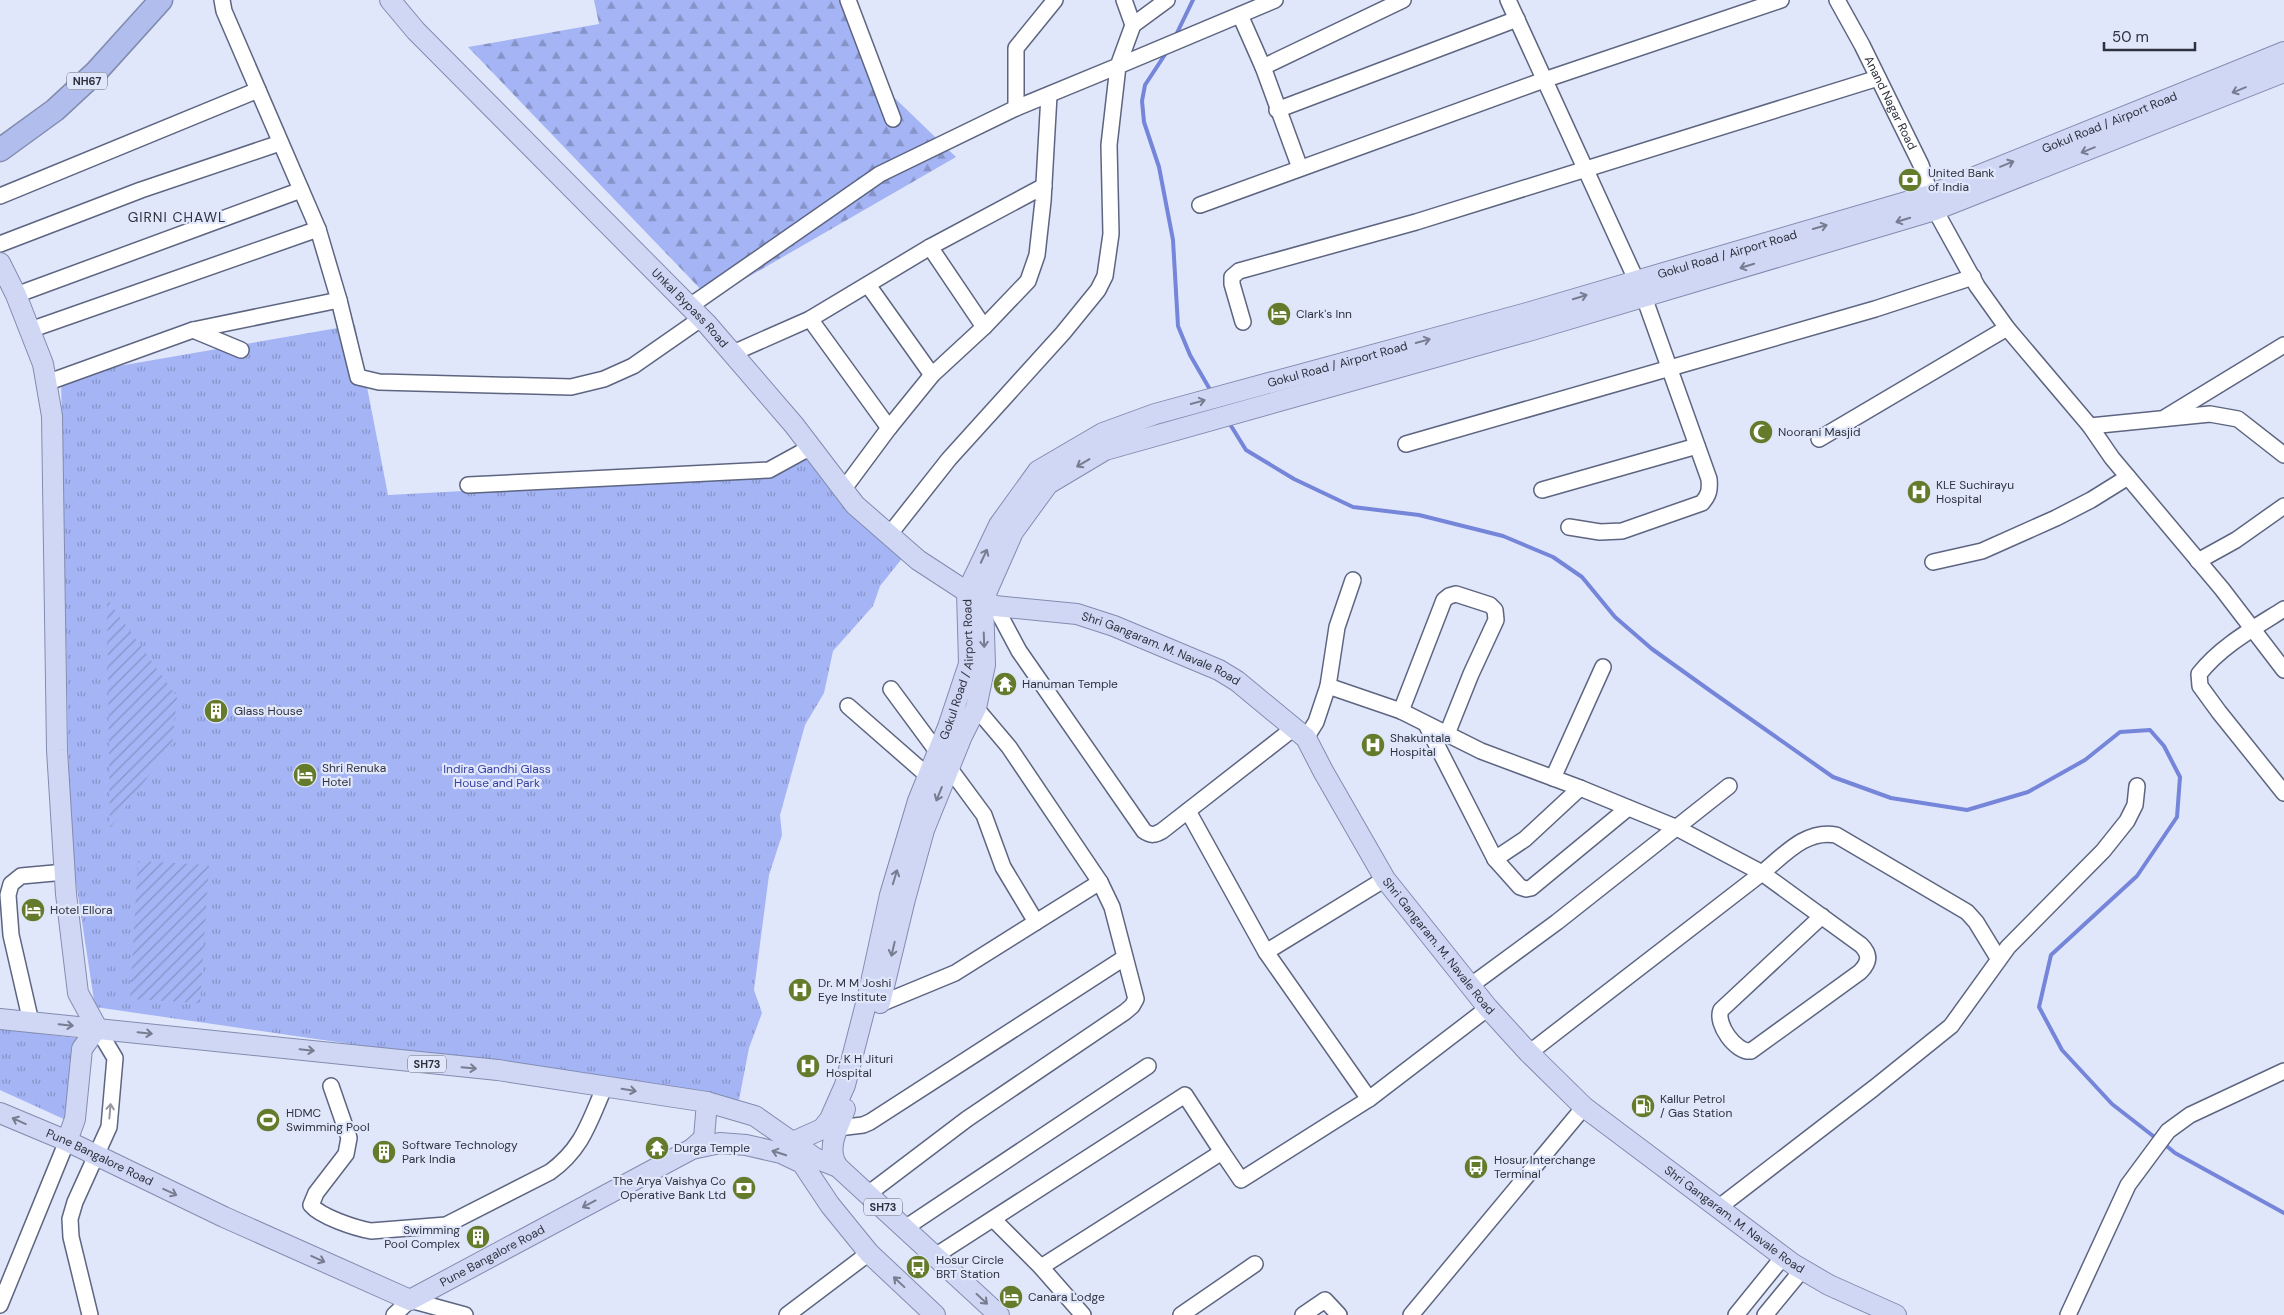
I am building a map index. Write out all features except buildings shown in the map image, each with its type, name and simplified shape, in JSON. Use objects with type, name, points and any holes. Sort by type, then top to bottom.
[{"type":"highway","name":"NH67","points":[[0,150],[55,110],[90,79],[162,0]]},
{"type":"main road","name":"Unkal Bypass Road","points":[[390,0],[416,31],[696,312],[733,353],[855,505],[918,560],[982,599]]},
{"type":"main road","name":"Gokul Road / Airport Road","points":[[1932,202],[2284,52]]},
{"type":"main road","name":"Gokul Road / Airport Road","points":[[808,1160],[838,1117],[854,1088],[880,1004],[905,899],[969,664],[982,599],[1013,532],[1048,484],[1102,443],[1155,414],[1243,400],[1640,289],[1932,202],[2284,72]]},
{"type":"main road","points":[[0,263],[16,295],[43,364],[52,416],[57,750],[65,872],[78,993],[97,1028],[82,1048],[74,1118],[67,1141]]},
{"type":"main road","name":"Gokul Road / Airport Road","points":[[1102,443],[1161,434],[1243,400]]},
{"type":"main road","name":"Gokul Road / Airport Road","points":[[838,1167],[831,1154],[838,1117],[868,996],[890,895],[918,801],[928,776],[943,761],[962,736],[976,708],[985,665],[982,599]]},
{"type":"main road","name":"Shri Gangaram. M. Navale Road","points":[[982,599],[1077,614],[1114,626],[1219,670],[1238,681],[1300,733],[1385,879],[1488,1008],[1529,1053],[1584,1107],[1802,1270],[1829,1285],[1896,1315]]},
{"type":"main road","name":"SH73","points":[[0,1019],[498,1070],[707,1102]]},
{"type":"main road","points":[[692,1149],[704,1138],[707,1102]]},
{"type":"main road","name":"Pune Bangalore Road","points":[[707,1102],[755,1116],[793,1142],[808,1160],[830,1205],[869,1254],[935,1315]]},
{"type":"main road","name":"Pune Bangalore Road","points":[[0,1113],[67,1141],[94,1156],[410,1300],[692,1149],[720,1143],[746,1145],[838,1167],[999,1315]]},
{"type":"main road","points":[[793,1142],[822,1129],[830,1119],[838,1117]]},
{"type":"street","points":[[222,0],[280,143],[318,229],[339,300],[358,377],[380,382],[570,387],[604,379],[632,366],[696,312],[880,174],[1016,108],[1274,0]]},
{"type":"street","points":[[848,0],[893,119]]},
{"type":"street","points":[[1016,108],[1016,48],[1055,0]]},
{"type":"street","points":[[1124,0],[1133,25]]},
{"type":"street","points":[[889,535],[949,459],[1069,326],[1098,290],[1104,276],[1111,234],[1109,145],[1118,66],[1133,25],[1168,0]]},
{"type":"street","points":[[1263,67],[1404,0]]},
{"type":"street","points":[[1509,0],[1640,289],[1709,479],[1710,489],[1708,497],[1702,503],[1622,531],[1600,532],[1569,527]]},
{"type":"street","points":[[1200,205],[1544,80],[1781,0]]},
{"type":"street","name":"Anand Nagar Road","points":[[1837,0],[1921,165],[1932,202],[1973,277],[2008,328],[2090,426],[2128,477],[2253,628],[2284,670]]},
{"type":"street","points":[[1240,15],[1263,67],[1277,110],[1300,168]]},
{"type":"street","points":[[1277,110],[1517,19]]},
{"type":"street","points":[[1244,322],[1232,284],[1232,277],[1239,270],[1416,222],[1878,78]]},
{"type":"street","points":[[0,196],[258,90]]},
{"type":"street","points":[[842,490],[932,375],[984,327],[1023,287],[1033,270],[1037,255],[1044,186],[1049,95]]},
{"type":"street","points":[[0,244],[141,190],[280,143]]},
{"type":"street","points":[[733,353],[810,319],[868,286],[930,247],[1044,186]]},
{"type":"street","points":[[16,295],[301,190]]},
{"type":"street","points":[[30,330],[318,229]]},
{"type":"street","points":[[930,247],[984,327]]},
{"type":"street","points":[[1406,444],[1874,309],[1973,277]]},
{"type":"street","points":[[868,286],[932,375]]},
{"type":"street","points":[[46,383],[193,330],[339,300]]},
{"type":"street","points":[[810,319],[889,428]]},
{"type":"street","points":[[1819,439],[2008,328]]},
{"type":"street","points":[[193,330],[240,350]]},
{"type":"street","points":[[2162,419],[2248,365],[2284,345]]},
{"type":"street","points":[[2090,426],[2210,414],[2238,419],[2284,455]]},
{"type":"street","points":[[1542,490],[1697,446]]},
{"type":"street","points":[[468,485],[769,470],[810,447]]},
{"type":"street","points":[[1933,562],[1982,551],[2056,518],[2091,500],[2128,477]]},
{"type":"street","points":[[2198,561],[2236,540],[2284,506]]},
{"type":"street","points":[[982,599],[1144,831],[1150,835],[1155,835],[1316,722],[1328,686],[1337,627],[1353,580]]},
{"type":"street","points":[[1401,711],[1444,600],[1456,594],[1490,605],[1495,610],[1496,620],[1448,734]]},
{"type":"street","points":[[2284,609],[2253,628],[2209,661],[2198,674],[2200,686],[2284,793]]},
{"type":"street","points":[[1553,778],[1603,667]]},
{"type":"street","points":[[1328,686],[1401,711],[1481,751],[1580,788],[1675,827],[1762,873],[1822,916],[1866,950],[1868,958],[1866,966],[1757,1047],[1745,1052],[1740,1050],[1719,1021],[1721,1010],[1822,916]]},
{"type":"street","points":[[891,689],[984,815],[1003,867],[1036,922]]},
{"type":"street","points":[[848,706],[928,776]]},
{"type":"street","points":[[868,1194],[967,1119],[1132,1006],[1136,999],[1136,992],[1124,958],[1112,907],[1100,882],[1008,747],[976,708]]},
{"type":"street","points":[[1426,724],[1495,859],[1520,887],[1531,888],[1628,808]]},
{"type":"street","points":[[1470,986],[1557,922],[1729,786]]},
{"type":"street","points":[[1718,1208],[1881,1083],[1951,1026],[1964,1010],[1998,958],[2103,851],[2131,813],[2135,805],[2137,786]]},
{"type":"street","points":[[1495,859],[1525,839],[1580,788]]},
{"type":"street","points":[[1188,811],[1266,952],[1369,1099]]},
{"type":"street","points":[[1529,1053],[1806,839],[1824,833],[1836,835],[1967,912],[1976,922],[1998,958]]},
{"type":"street","points":[[31,1022],[5,935],[8,895],[11,884],[21,876],[65,872]]},
{"type":"street","points":[[1266,952],[1385,879]]},
{"type":"street","points":[[880,1004],[955,973],[1100,882]]},
{"type":"street","points":[[838,1117],[870,1122],[1124,958]]},
{"type":"street","points":[[936,1256],[1185,1094],[1241,1180],[1369,1099],[1488,1008]]},
{"type":"street","points":[[90,1315],[71,1238],[70,1220],[75,1202],[94,1156],[109,1127],[115,1058],[97,1028]]},
{"type":"street","points":[[905,1228],[1148,1066]]},
{"type":"street","points":[[2068,1315],[2128,1185],[2168,1131],[2190,1115],[2284,1071]]},
{"type":"street","points":[[331,1086],[349,1138],[349,1146],[346,1154],[316,1193],[311,1204],[321,1213],[361,1229],[371,1231],[446,1225],[550,1172],[562,1163],[580,1142],[605,1086]]},
{"type":"street","points":[[1411,1315],[1584,1107]]},
{"type":"street","points":[[0,1305],[67,1141]]},
{"type":"street","points":[[1040,1267],[1222,1152]]},
{"type":"street","points":[[994,1219],[1083,1315]]},
{"type":"street","points":[[786,1315],[869,1254]]},
{"type":"street","points":[[1736,1315],[1783,1257]]},
{"type":"street","points":[[1181,1315],[1255,1264]]},
{"type":"street","points":[[1764,1315],[1802,1270]]},
{"type":"street","points":[[394,1315],[410,1300],[465,1315]]},
{"type":"street","points":[[1303,1315],[1324,1300],[1339,1315]]},
{"type":"green space","points":[[594,0],[850,0],[878,82],[956,157],[710,299],[468,47],[599,24]]},
{"type":"green space","name":"Indira Gandhi Glass House and Park","points":[[355,325],[388,495],[775,474],[806,453],[904,556],[880,586],[873,606],[833,651],[824,693],[805,725],[780,815],[782,835],[769,875],[754,990],[762,1013],[749,1048],[739,1100],[95,1007],[70,843],[61,376]]},
{"type":"green space","points":[[107,599],[177,697],[172,744],[110,828]]},
{"type":"green space","points":[[138,861],[209,865],[200,1003],[130,999]]},
{"type":"green space","points":[[0,1029],[76,1038],[68,1121],[0,1090]]},
{"type":"waterway","points":[[1175,37],[1193,0]]},
{"type":"waterway","points":[[1168,50],[1145,85],[1142,101],[1144,122],[1159,167],[1173,240],[1178,326],[1190,355],[1212,393]]},
{"type":"waterway","points":[[1228,421],[1246,450],[1294,479],[1353,507],[1419,515],[1503,536],[1553,557],[1582,577],[1615,617],[1652,649],[1712,692],[1833,777],[1891,798],[1967,810],[2028,792],[2085,760],[2120,732],[2150,730],[2164,746],[2180,777],[2177,817],[2137,876],[2051,955],[2039,1007],[2062,1050],[2112,1104],[2157,1139]]},
{"type":"waterway","points":[[2163,1143],[2175,1153],[2284,1213]]},
{"type":"place","name":"United Bank of India","points":[[1910,180]]},
{"type":"place","name":"Clark's Inn","points":[[1279,314]]},
{"type":"place","name":"Noorani Masjid","points":[[1761,432]]},
{"type":"place","name":"KLE Suchirayu Hospital","points":[[1919,492]]},
{"type":"place","name":"Hanuman Temple","points":[[1005,684]]},
{"type":"place","name":"Glass House","points":[[216,711]]},
{"type":"place","name":"Shakuntala Hospital","points":[[1373,745]]},
{"type":"place","name":"Shri Renuka Hotel","points":[[305,775]]},
{"type":"place","name":"Hotel Ellora","points":[[33,910]]},
{"type":"place","name":"Dr. M M Joshi Eye Institute","points":[[800,990]]},
{"type":"place","name":"Dr. K H Jituri Hospital","points":[[808,1066]]},
{"type":"place","name":"Kallur Petrol / Gas Station","points":[[1643,1106]]},
{"type":"place","name":"HDMC Swimming Pool","points":[[268,1120]]},
{"type":"place","name":"Durga Temple","points":[[657,1148]]},
{"type":"place","name":"Software Technology Park India","points":[[384,1152]]},
{"type":"place","name":"Hosur Interchange Terminal","points":[[1476,1167]]},
{"type":"place","name":"The Arya Vaishya Co Operative Bank Ltd","points":[[744,1188]]},
{"type":"place","name":"Swimming Pool Complex","points":[[478,1237]]},
{"type":"place","name":"Hosur Circle BRT Station","points":[[918,1267]]},
{"type":"place","name":"Canara Lodge","points":[[1011,1297]]},
{"type":"district","name":"GIRNI CHAWL","points":[[177,217]]}]
